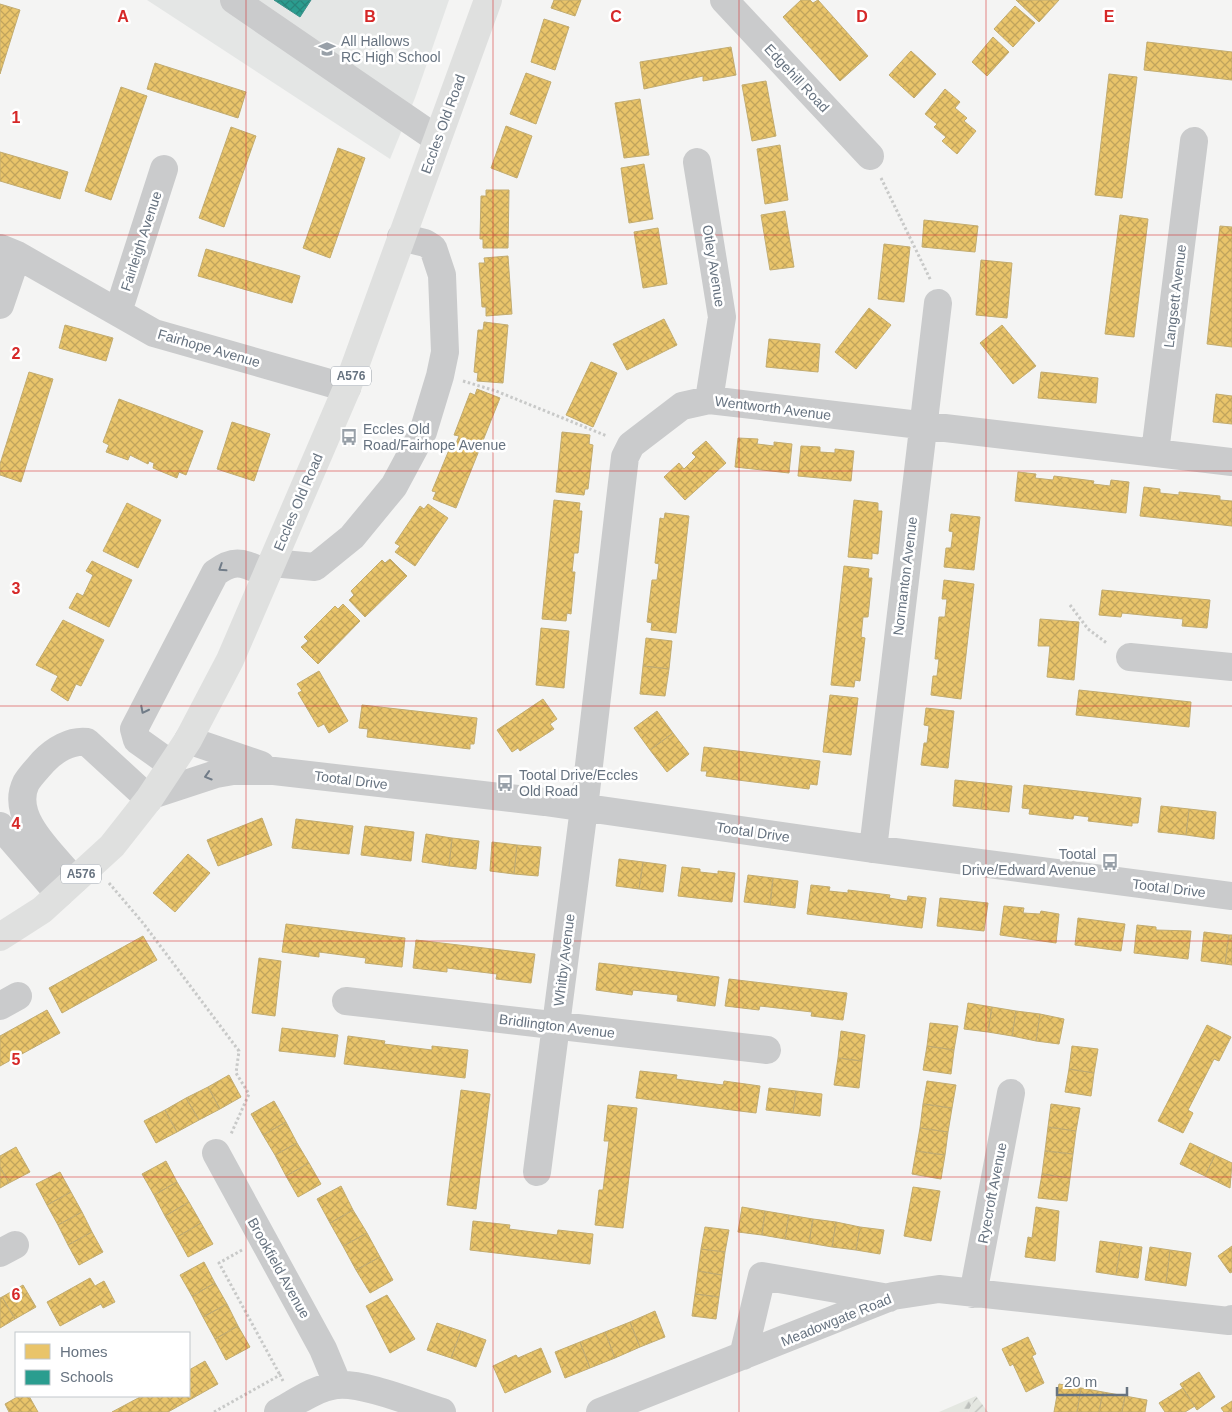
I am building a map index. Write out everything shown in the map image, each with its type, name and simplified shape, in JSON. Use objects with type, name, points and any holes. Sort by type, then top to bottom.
[{"type":"main road","name":"Eccles Old Road","points":[[0,937],[42,910],[112,846],[151,797],[188,740],[230,660],[347,388],[488,0]]},
{"type":"street","points":[[234,0],[437,139]]},
{"type":"street","name":"Edgehill Road","points":[[724,0],[870,156]]},
{"type":"street","name":"Langsett Avenue","points":[[1155,452],[1194,141]]},
{"type":"street","name":"Otley Avenue","points":[[697,162],[722,317],[709,400]]},
{"type":"street","name":"Fairleigh Avenue","points":[[118,312],[164,169]]},
{"type":"street","points":[[172,764],[137,740],[134,729],[215,573],[227,564],[240,563],[269,568],[315,568],[352,537],[394,486],[423,432],[446,352],[442,274],[433,248],[425,243],[402,237]]},
{"type":"street","points":[[0,306],[8,251]]},
{"type":"street","name":"Fairhope Avenue","points":[[8,251],[154,333],[347,388]]},
{"type":"street","name":"Normanton Avenue","points":[[873,849],[938,302]]},
{"type":"street","name":"Wentworth Avenue","points":[[631,445],[682,406],[709,400],[1232,462]]},
{"type":"street","points":[[584,808],[625,457],[631,445]]},
{"type":"street","points":[[1130,656],[1232,667]]},
{"type":"street","name":"Tootal Drive","points":[[188,740],[274,771]]},
{"type":"street","points":[[76,879],[29,826],[22,811],[26,783],[45,760],[63,746],[78,741],[87,742],[151,797]]},
{"type":"street","name":"Tootal Drive","points":[[151,797],[216,774],[233,771],[274,771],[584,808],[873,849],[1232,896]]},
{"type":"street","name":"Whitby Avenue","points":[[537,1172],[584,808]]},
{"type":"street","points":[[0,826],[76,879]]},
{"type":"street","name":"Bridlington Avenue","points":[[346,1001],[768,1050]]},
{"type":"street","name":"Ryecroft Avenue","points":[[973,1294],[1011,1093]]},
{"type":"street","name":"Brookfield Avenue","points":[[216,1153],[323,1349],[338,1385]]},
{"type":"street","points":[[743,1356],[762,1276],[889,1298]]},
{"type":"street","name":"Meadowgate Road","points":[[600,1412],[889,1298],[939,1289],[973,1294],[1232,1319]]},
{"type":"street","points":[[286,1407],[308,1394],[338,1385],[364,1389],[442,1412]]},
{"type":"path","points":[[870,156],[931,279],[938,302]]},
{"type":"path","points":[[440,376],[496,391],[631,445]]},
{"type":"path","points":[[1070,605],[1088,628],[1116,650],[1130,656]]},
{"type":"path","points":[[76,879],[143,923],[239,1051],[236,1073],[249,1094],[235,1130],[216,1153]]},
{"type":"path","points":[[262,1238],[218,1263],[280,1375],[286,1407]]},
{"type":"path","points":[[214,1412],[280,1375]]},
{"type":"shaded area","name":"All Hallows RC High School","points":[[147,0],[449,0],[415,98],[390,159]]},
{"type":"green space","points":[[976,1396],[968,1412],[939,1412]]},
{"type":"green space","points":[[976,1396],[988,1412],[968,1412]]},
{"type":"building: Homes","points":[[554,0],[581,0],[575,16],[551,8]]},
{"type":"building: Homes","points":[[801,0],[810,0],[813,3],[818,0],[868,56],[840,81],[783,17]]},
{"type":"building: Homes","points":[[1016,0],[1059,0],[1039,22]]},
{"type":"building: Homes","points":[[0,4],[20,10],[0,74]]},
{"type":"building: Homes","points":[[1015,6],[1035,23],[1013,47],[994,29]]},
{"type":"building: Homes","points":[[544,19],[569,27],[555,70],[531,62]]},
{"type":"building: Homes","points":[[993,37],[1009,52],[987,76],[972,62]]},
{"type":"building: Homes","points":[[1147,42],[1232,52],[1232,80],[1144,70]]},
{"type":"building: Homes","points":[[731,47],[736,75],[703,81],[703,76],[644,89],[640,62]]},
{"type":"building: Homes","points":[[911,51],[936,74],[914,98],[889,75]]},
{"type":"building: Homes","points":[[155,63],[246,92],[238,118],[147,89]]},
{"type":"building: Homes","points":[[526,73],[551,82],[536,124],[510,114]]},
{"type":"building: Homes","points":[[1109,74],[1137,77],[1122,198],[1095,195]]},
{"type":"building: Homes","points":[[766,81],[776,136],[752,141],[742,85]]},
{"type":"building: Homes","points":[[121,87],[147,96],[111,200],[85,191]]},
{"type":"building: Homes","points":[[945,89],[960,102],[955,108],[967,118],[964,121],[976,131],[957,154],[942,141],[946,137],[934,127],[937,124],[925,114]]},
{"type":"building: Homes","points":[[640,99],[649,155],[624,158],[615,103]]},
{"type":"building: Homes","points":[[506,126],[532,136],[517,178],[491,168]]},
{"type":"building: Homes","points":[[231,127],[256,136],[224,227],[199,218]]},
{"type":"building: Homes","points":[[780,145],[788,200],[765,204],[757,149]]},
{"type":"building: Homes","points":[[338,148],[365,158],[330,258],[303,248]]},
{"type":"building: Homes","points":[[0,152],[68,172],[60,199],[0,181]]},
{"type":"building: Homes","points":[[644,164],[653,219],[629,223],[621,168]]},
{"type":"building: Homes","points":[[486,190],[509,190],[508,248],[483,248],[483,239],[480,239],[481,196],[486,196]]},
{"type":"building: Homes","points":[[785,211],[794,267],[770,270],[761,215]]},
{"type":"building: Homes","points":[[1120,215],[1148,219],[1134,337],[1105,334]]},
{"type":"building: Homes","points":[[924,220],[978,226],[975,252],[922,247]]},
{"type":"building: Homes","points":[[1220,226],[1232,227],[1232,347],[1207,344]]},
{"type":"building: Homes","points":[[658,228],[667,284],[643,288],[634,232]]},
{"type":"building: Homes","points":[[884,244],[910,247],[904,302],[878,299]]},
{"type":"building: Homes","points":[[206,249],[300,276],[292,303],[198,276]]},
{"type":"building: Homes","points":[[508,256],[512,314],[486,316],[486,307],[482,307],[479,263],[485,263],[484,258]]},
{"type":"building: Homes","points":[[981,260],[1012,263],[1007,318],[976,315]]},
{"type":"building: Homes","points":[[869,308],[891,325],[856,369],[835,352]]},
{"type":"building: Homes","points":[[664,319],[677,345],[627,370],[613,344]]},
{"type":"building: Homes","points":[[484,322],[508,325],[503,383],[477,381],[478,373],[474,372],[478,330],[483,330]]},
{"type":"building: Homes","points":[[65,325],[113,338],[106,361],[59,348]]},
{"type":"building: Homes","points":[[1002,325],[1036,366],[1013,384],[980,343]]},
{"type":"building: Homes","points":[[769,339],[820,344],[818,372],[766,367]]},
{"type":"building: Homes","points":[[591,362],[617,373],[593,427],[566,415]]},
{"type":"building: Homes","points":[[29,372],[53,379],[21,482],[0,475],[0,464]]},
{"type":"building: Homes","points":[[1041,372],[1098,378],[1096,403],[1038,398]]},
{"type":"building: Homes","points":[[477,389],[500,398],[456,508],[433,499],[436,492],[432,491],[449,450],[453,451],[459,436],[454,435],[470,393],[475,395]]},
{"type":"building: Homes","points":[[1216,394],[1232,396],[1232,424],[1213,422]]},
{"type":"building: Homes","points":[[119,399],[203,431],[186,475],[179,472],[177,478],[153,468],[154,463],[149,461],[148,464],[130,455],[128,460],[106,452],[109,445],[103,442]]},
{"type":"building: Homes","points":[[232,422],[270,434],[254,481],[217,469]]},
{"type":"building: Homes","points":[[562,432],[590,435],[589,444],[593,445],[588,489],[585,489],[584,495],[556,492]]},
{"type":"building: Homes","points":[[738,438],[758,439],[757,444],[774,446],[774,442],[792,444],[789,473],[735,467]]},
{"type":"building: Homes","points":[[706,441],[726,463],[685,500],[664,477],[679,463],[684,469],[696,457],[692,453]]},
{"type":"building: Homes","points":[[801,446],[820,447],[820,452],[835,453],[835,449],[854,451],[851,481],[798,476]]},
{"type":"building: Homes","points":[[1018,472],[1036,474],[1035,478],[1053,480],[1054,476],[1094,481],[1093,484],[1110,486],[1111,480],[1129,482],[1126,513],[1015,501]]},
{"type":"building: Homes","points":[[1144,487],[1160,489],[1160,493],[1179,495],[1179,492],[1220,496],[1220,500],[1232,501],[1232,526],[1140,516]]},
{"type":"building: Homes","points":[[554,500],[580,503],[579,511],[582,511],[578,553],[574,553],[572,572],[575,572],[571,614],[567,613],[566,621],[542,619]]},
{"type":"building: Homes","points":[[854,500],[878,503],[878,511],[882,511],[878,554],[872,553],[872,559],[848,557]]},
{"type":"building: Homes","points":[[127,503],[161,520],[138,568],[103,551]]},
{"type":"building: Homes","points":[[428,504],[448,518],[415,566],[395,552],[400,546],[395,543],[420,506],[424,509]]},
{"type":"building: Homes","points":[[665,513],[689,516],[676,633],[651,630],[652,623],[647,622],[652,580],[657,580],[659,564],[655,563],[660,518],[664,519]]},
{"type":"building: Homes","points":[[951,514],[980,517],[974,570],[944,567],[946,548],[951,548],[953,532],[949,531]]},
{"type":"building: Homes","points":[[390,559],[407,576],[365,617],[349,600],[354,595],[351,591],[382,560],[385,563]]},
{"type":"building: Homes","points":[[92,561],[132,580],[109,627],[69,608],[77,593],[83,596],[93,575],[86,571]]},
{"type":"building: Homes","points":[[844,566],[869,569],[868,578],[872,578],[868,617],[863,617],[861,637],[865,638],[860,681],[855,680],[854,687],[831,685]]},
{"type":"building: Homes","points":[[944,580],[974,584],[961,699],[931,695],[933,676],[937,676],[939,659],[935,659],[939,617],[945,617],[947,599],[942,599]]},
{"type":"building: Homes","points":[[1102,590],[1210,600],[1207,628],[1182,626],[1183,619],[1122,613],[1121,617],[1099,615]]},
{"type":"building: Homes","points":[[343,604],[360,621],[318,664],[301,647],[308,641],[304,637],[335,606],[338,609]]},
{"type":"building: Homes","points":[[1040,619],[1079,622],[1074,680],[1047,677],[1050,646],[1038,646]]},
{"type":"building: Homes","points":[[63,620],[104,640],[81,686],[76,684],[68,701],[51,690],[58,676],[36,665]]},
{"type":"building: Homes","points":[[541,628],[569,631],[564,688],[536,685]]},
{"type":"building: Homes","points":[[646,638],[672,641],[669,669],[643,666]]},
{"type":"building: Homes","points":[[643,666],[669,669],[665,696],[640,694]]},
{"type":"building: Homes","points":[[319,671],[348,721],[329,733],[324,724],[318,727],[298,693],[302,691],[297,684]]},
{"type":"building: Homes","points":[[1079,690],[1191,702],[1189,727],[1076,715]]},
{"type":"building: Homes","points":[[830,695],[858,698],[851,755],[823,752]]},
{"type":"building: Homes","points":[[543,699],[557,719],[550,724],[554,729],[520,751],[518,748],[512,752],[497,730]]},
{"type":"building: Homes","points":[[362,705],[477,718],[474,744],[470,744],[470,749],[367,737],[368,729],[359,728]]},
{"type":"building: Homes","points":[[926,708],[954,711],[948,768],[921,765],[929,726],[924,725]]},
{"type":"building: Homes","points":[[657,711],[673,733],[650,750],[634,728]]},
{"type":"building: Homes","points":[[673,733],[689,754],[667,772],[650,750]]},
{"type":"building: Homes","points":[[704,747],[820,761],[817,785],[810,784],[809,789],[706,776],[707,771],[701,771]]},
{"type":"building: Homes","points":[[955,780],[984,783],[981,809],[953,806]]},
{"type":"building: Homes","points":[[984,783],[1012,786],[1009,812],[981,809]]},
{"type":"building: Homes","points":[[1024,785],[1141,798],[1138,823],[1132,823],[1132,826],[1088,821],[1089,817],[1074,815],[1073,819],[1029,814],[1030,809],[1022,808]]},
{"type":"building: Homes","points":[[1161,806],[1189,809],[1186,835],[1158,832]]},
{"type":"building: Homes","points":[[1189,809],[1216,812],[1214,839],[1186,835]]},
{"type":"building: Homes","points":[[262,818],[272,845],[218,866],[207,840]]},
{"type":"building: Homes","points":[[296,819],[353,826],[349,854],[292,848]]},
{"type":"building: Homes","points":[[365,826],[414,832],[411,861],[361,855]]},
{"type":"building: Homes","points":[[426,834],[452,838],[449,866],[422,862]]},
{"type":"building: Homes","points":[[452,838],[479,841],[476,869],[449,866]]},
{"type":"building: Homes","points":[[492,842],[517,845],[514,874],[490,871]]},
{"type":"building: Homes","points":[[517,845],[541,847],[538,876],[514,874]]},
{"type":"building: Homes","points":[[188,854],[210,873],[175,912],[153,893]]},
{"type":"building: Homes","points":[[619,859],[643,862],[639,889],[616,886]]},
{"type":"building: Homes","points":[[643,862],[666,865],[663,892],[639,889]]},
{"type":"building: Homes","points":[[682,867],[700,869],[700,872],[718,874],[718,871],[735,873],[732,902],[678,896]]},
{"type":"building: Homes","points":[[748,875],[773,878],[770,905],[744,902]]},
{"type":"building: Homes","points":[[773,878],[798,881],[795,908],[770,905]]},
{"type":"building: Homes","points":[[811,885],[830,887],[829,891],[848,893],[848,890],[890,895],[889,898],[907,901],[908,896],[926,898],[922,928],[807,914]]},
{"type":"building: Homes","points":[[940,898],[988,903],[984,931],[937,926]]},
{"type":"building: Homes","points":[[1004,906],[1024,908],[1023,913],[1040,914],[1041,911],[1059,914],[1056,943],[1000,935]]},
{"type":"building: Homes","points":[[1078,918],[1125,924],[1121,951],[1075,945]]},
{"type":"building: Homes","points":[[286,924],[405,938],[402,967],[365,963],[366,958],[319,952],[319,957],[282,952]]},
{"type":"building: Homes","points":[[1137,925],[1156,927],[1156,930],[1191,931],[1188,959],[1134,953]]},
{"type":"building: Homes","points":[[1204,932],[1229,935],[1225,964],[1201,961]]},
{"type":"building: Homes","points":[[1229,935],[1232,935],[1232,965],[1225,964]]},
{"type":"building: Homes","points":[[143,936],[157,960],[62,1013],[49,988]]},
{"type":"building: Homes","points":[[416,940],[535,954],[531,983],[496,979],[497,974],[447,968],[447,972],[413,968]]},
{"type":"building: Homes","points":[[259,958],[281,961],[275,1016],[252,1013]]},
{"type":"building: Homes","points":[[599,963],[719,977],[715,1006],[677,1001],[678,995],[633,990],[632,995],[596,990]]},
{"type":"building: Homes","points":[[729,979],[847,993],[843,1020],[811,1016],[812,1012],[760,1006],[759,1010],[725,1006]]},
{"type":"building: Homes","points":[[968,1003],[992,1007],[988,1032],[964,1029]]},
{"type":"building: Homes","points":[[992,1007],[1016,1011],[1012,1036],[988,1032]]},
{"type":"building: Homes","points":[[47,1010],[60,1033],[0,1066],[0,1036]]},
{"type":"building: Homes","points":[[1016,1011],[1040,1014],[1036,1041],[1012,1036]]},
{"type":"building: Homes","points":[[1040,1014],[1064,1019],[1059,1044],[1036,1041]]},
{"type":"building: Homes","points":[[930,1023],[958,1026],[954,1050],[927,1046]]},
{"type":"building: Homes","points":[[1207,1025],[1231,1037],[1219,1061],[1214,1059],[1188,1110],[1193,1113],[1183,1133],[1158,1121]]},
{"type":"building: Homes","points":[[282,1028],[338,1035],[335,1057],[279,1051]]},
{"type":"building: Homes","points":[[841,1031],[865,1035],[862,1061],[838,1058]]},
{"type":"building: Homes","points":[[348,1036],[385,1041],[384,1044],[432,1050],[432,1046],[468,1050],[465,1078],[344,1064]]},
{"type":"building: Homes","points":[[927,1046],[954,1050],[951,1074],[923,1070]]},
{"type":"building: Homes","points":[[1072,1046],[1098,1049],[1094,1073],[1069,1069]]},
{"type":"building: Homes","points":[[838,1058],[862,1061],[859,1088],[834,1085]]},
{"type":"building: Homes","points":[[1069,1069],[1094,1073],[1091,1096],[1065,1092]]},
{"type":"building: Homes","points":[[640,1071],[677,1075],[676,1079],[723,1085],[724,1081],[760,1086],[756,1113],[636,1098]]},
{"type":"building: Homes","points":[[229,1075],[241,1097],[220,1109],[208,1087]]},
{"type":"building: Homes","points":[[927,1081],[956,1085],[952,1108],[923,1104]]},
{"type":"building: Homes","points":[[208,1087],[220,1109],[199,1120],[186,1098]]},
{"type":"building: Homes","points":[[769,1088],[796,1091],[793,1113],[766,1110]]},
{"type":"building: Homes","points":[[461,1090],[490,1094],[476,1209],[447,1205]]},
{"type":"building: Homes","points":[[796,1091],[822,1094],[820,1116],[793,1113]]},
{"type":"building: Homes","points":[[186,1098],[199,1120],[177,1132],[165,1110]]},
{"type":"building: Homes","points":[[274,1101],[286,1122],[263,1135],[251,1114]]},
{"type":"building: Homes","points":[[923,1104],[952,1108],[948,1132],[920,1128]]},
{"type":"building: Homes","points":[[1051,1104],[1080,1108],[1076,1131],[1048,1127]]},
{"type":"building: Homes","points":[[608,1105],[637,1108],[623,1228],[595,1225],[599,1190],[603,1190],[609,1141],[604,1141]]},
{"type":"building: Homes","points":[[165,1110],[177,1132],[156,1143],[144,1121]]},
{"type":"building: Homes","points":[[286,1122],[297,1143],[275,1155],[263,1135]]},
{"type":"building: Homes","points":[[1048,1127],[1076,1131],[1073,1154],[1045,1151]]},
{"type":"building: Homes","points":[[920,1128],[948,1132],[945,1155],[916,1151]]},
{"type":"building: Homes","points":[[297,1143],[309,1163],[286,1176],[275,1155]]},
{"type":"building: Homes","points":[[1190,1143],[1215,1155],[1205,1176],[1180,1164]]},
{"type":"building: Homes","points":[[16,1147],[30,1172],[9,1183],[0,1167],[0,1156]]},
{"type":"building: Homes","points":[[916,1151],[945,1155],[941,1179],[912,1174]]},
{"type":"building: Homes","points":[[1045,1151],[1073,1154],[1070,1178],[1042,1174]]},
{"type":"building: Homes","points":[[1215,1155],[1232,1163],[1230,1188],[1205,1176]]},
{"type":"building: Homes","points":[[166,1161],[177,1182],[154,1195],[142,1174]]},
{"type":"building: Homes","points":[[309,1163],[321,1184],[298,1197],[286,1176]]},
{"type":"building: Homes","points":[[0,1167],[9,1183],[0,1188]]},
{"type":"building: Homes","points":[[60,1172],[71,1192],[47,1205],[36,1184]]},
{"type":"building: Homes","points":[[1042,1174],[1070,1178],[1067,1201],[1038,1198]]},
{"type":"building: Homes","points":[[177,1182],[189,1202],[165,1216],[154,1195]]},
{"type":"building: Homes","points":[[341,1186],[353,1210],[330,1223],[317,1199]]},
{"type":"building: Homes","points":[[913,1187],[940,1191],[931,1241],[904,1236]]},
{"type":"building: Homes","points":[[71,1192],[82,1212],[58,1225],[47,1205]]},
{"type":"building: Homes","points":[[189,1202],[201,1223],[177,1237],[165,1216]]},
{"type":"building: Homes","points":[[742,1207],[765,1211],[762,1235],[738,1232]]},
{"type":"building: Homes","points":[[1036,1207],[1059,1211],[1055,1261],[1025,1257],[1028,1237],[1032,1238]]},
{"type":"building: Homes","points":[[353,1210],[367,1233],[343,1246],[330,1223]]},
{"type":"building: Homes","points":[[765,1211],[789,1215],[785,1239],[762,1235]]},
{"type":"building: Homes","points":[[82,1212],[92,1232],[68,1245],[58,1225]]},
{"type":"building: Homes","points":[[789,1215],[813,1219],[809,1243],[785,1239]]},
{"type":"building: Homes","points":[[813,1219],[836,1222],[832,1247],[809,1243]]},
{"type":"building: Homes","points":[[473,1221],[510,1225],[509,1229],[557,1235],[558,1230],[593,1234],[590,1264],[470,1250]]},
{"type":"building: Homes","points":[[836,1222],[860,1227],[856,1250],[832,1247]]},
{"type":"building: Homes","points":[[201,1223],[213,1244],[188,1257],[177,1237]]},
{"type":"building: Homes","points":[[705,1227],[729,1230],[725,1252],[701,1249]]},
{"type":"building: Homes","points":[[860,1227],[884,1230],[880,1254],[856,1250]]},
{"type":"building: Homes","points":[[92,1232],[103,1252],[79,1265],[68,1245]]},
{"type":"building: Homes","points":[[367,1233],[380,1257],[356,1270],[343,1246]]},
{"type":"building: Homes","points":[[1100,1241],[1121,1244],[1116,1275],[1096,1272]]},
{"type":"building: Homes","points":[[1121,1244],[1142,1247],[1138,1278],[1116,1275]]},
{"type":"building: Homes","points":[[1232,1246],[1232,1272],[1230,1273],[1218,1256]]},
{"type":"building: Homes","points":[[1150,1247],[1170,1250],[1166,1283],[1145,1280]]},
{"type":"building: Homes","points":[[701,1249],[725,1252],[722,1275],[698,1271]]},
{"type":"building: Homes","points":[[1170,1250],[1191,1253],[1186,1286],[1166,1283]]},
{"type":"building: Homes","points":[[380,1257],[393,1280],[370,1293],[356,1270]]},
{"type":"building: Homes","points":[[204,1262],[215,1283],[192,1296],[180,1275]]},
{"type":"building: Homes","points":[[698,1271],[722,1275],[719,1297],[695,1294]]},
{"type":"building: Homes","points":[[90,1278],[95,1286],[104,1281],[115,1302],[103,1308],[101,1304],[60,1326],[47,1302]]},
{"type":"building: Homes","points":[[215,1283],[227,1304],[203,1317],[192,1296]]},
{"type":"building: Homes","points":[[23,1285],[36,1307],[15,1319],[2,1297]]},
{"type":"building: Homes","points":[[695,1294],[719,1297],[716,1319],[692,1316]]},
{"type":"building: Homes","points":[[387,1295],[415,1339],[390,1353],[366,1306]]},
{"type":"building: Homes","points":[[2,1297],[15,1319],[0,1328],[0,1298]]},
{"type":"building: Homes","points":[[227,1304],[238,1326],[215,1339],[203,1317]]},
{"type":"building: Homes","points":[[655,1311],[665,1337],[640,1347],[630,1322]]},
{"type":"building: Homes","points":[[630,1322],[640,1347],[615,1358],[605,1332]]},
{"type":"building: Homes","points":[[437,1323],[461,1331],[451,1358],[427,1350]]},
{"type":"building: Homes","points":[[238,1326],[250,1347],[226,1360],[215,1339]]},
{"type":"building: Homes","points":[[461,1331],[486,1340],[476,1367],[451,1358]]},
{"type":"building: Homes","points":[[605,1332],[615,1358],[590,1368],[580,1342]]},
{"type":"building: Homes","points":[[1028,1337],[1036,1354],[1032,1356],[1044,1383],[1026,1392],[1013,1364],[1010,1366],[1002,1349]]},
{"type":"building: Homes","points":[[580,1342],[590,1368],[565,1378],[555,1352]]},
{"type":"building: Homes","points":[[541,1348],[551,1372],[505,1393],[493,1366],[516,1355],[518,1358]]},
{"type":"building: Homes","points":[[205,1361],[218,1384],[168,1412],[112,1412],[140,1397],[190,1397],[190,1369]]},
{"type":"building: Homes","points":[[1199,1372],[1215,1397],[1197,1410],[1180,1384]]},
{"type":"building: Homes","points":[[1059,1384],[1081,1388],[1077,1412],[1054,1412]]},
{"type":"building: Homes","points":[[1081,1388],[1103,1392],[1099,1412],[1077,1412]]},
{"type":"building: Homes","points":[[1183,1388],[1195,1406],[1185,1412],[1165,1412],[1159,1403]]},
{"type":"building: Homes","points":[[1103,1392],[1125,1396],[1122,1412],[1099,1412]]},
{"type":"building: Homes","points":[[1125,1396],[1147,1400],[1145,1412],[1122,1412]]},
{"type":"building: Homes","points":[[17,1397],[30,1397],[38,1412],[9,1412],[5,1404]]},
{"type":"building: Homes","points":[[1232,1401],[1232,1412],[1224,1412],[1221,1408]]},
{"type":"building: Schools","points":[[274,0],[311,0],[300,17]]},
{"type":"place","name":"All Hallows RC High School","points":[[327,49]]},
{"type":"place","name":"Eccles Old Road/Fairhope Avenue","points":[[349,437]]},
{"type":"place","name":"Tootal Drive/Eccles Old Road","points":[[505,783]]},
{"type":"place","name":"Tootal Drive/Edward Avenue","points":[[1110,862]]}]
